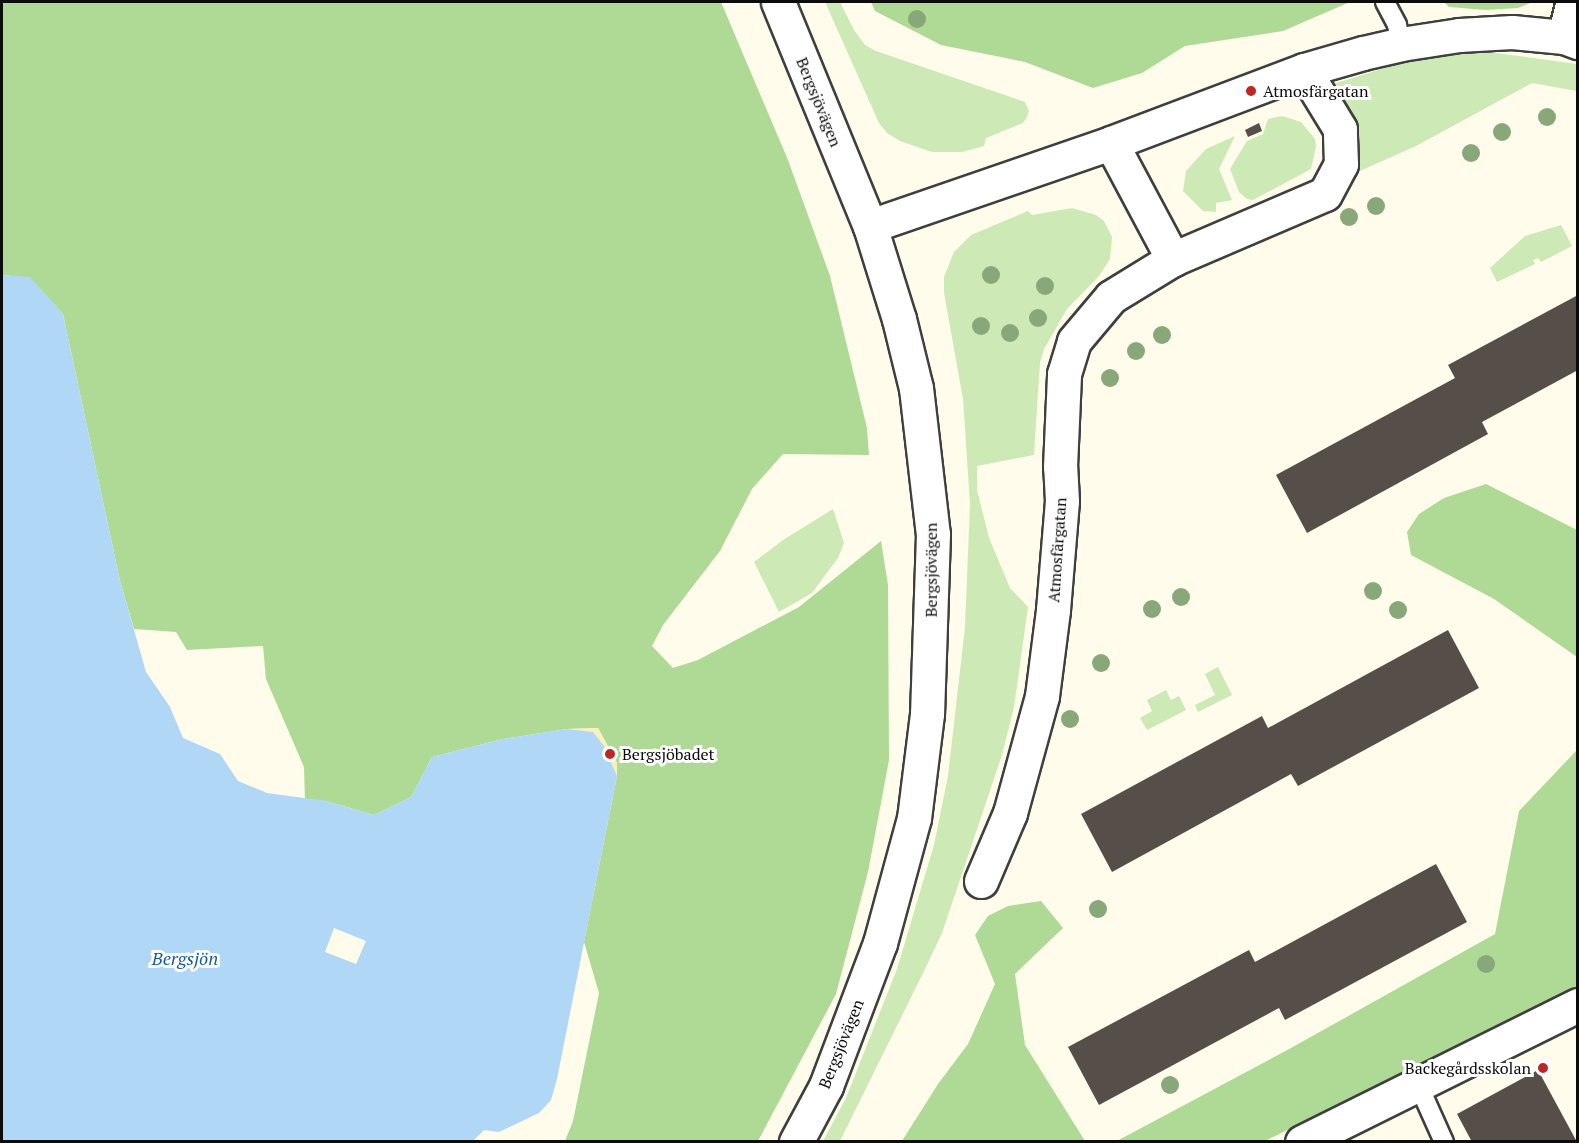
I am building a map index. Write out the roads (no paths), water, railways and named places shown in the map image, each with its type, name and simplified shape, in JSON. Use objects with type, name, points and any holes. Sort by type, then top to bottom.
[{"type":"street","name":"Bergsjövägen","points":[[778,2],[870,226],[899,319],[916,388],[933,534],[927,714],[914,818],[880,943],[826,1086],[796,1142]]},
{"type":"street","points":[[870,226],[1111,143],[1304,70],[1401,44],[1459,35],[1512,32],[1571,40],[1573,2]]},
{"type":"street","name":"Atmosfärgatan","points":[[981,881],[1010,813],[1042,696],[1053,609],[1062,501],[1059,467],[1064,374],[1074,341],[1111,297],[1173,259],[1325,194],[1341,164],[1340,129],[1304,70]]},
{"type":"street","points":[[1111,143],[1173,259]]},
{"type":"street","points":[[1302,1142],[1578,1005]]},
{"type":"lane","points":[[1385,2],[1397,25],[1401,44]]},
{"type":"lane","points":[[1418,1084],[1444,1142]]},
{"type":"water","name":"Bergsjön","points":[[2,275],[30,277],[63,314],[120,581],[146,672],[170,707],[183,738],[220,754],[238,781],[267,793],[326,801],[374,815],[411,797],[432,757],[503,739],[567,729],[593,732],[604,746],[617,776],[557,1079],[551,1100],[539,1113],[499,1132],[484,1130],[473,1141],[2,1141]]},
{"type":"place","name":"Atmosfärgatan","points":[[1251,91]]},
{"type":"place","name":"Bergsjöbadet","points":[[610,754]]},
{"type":"place","name":"Backegårdsskolan","points":[[1543,1068]]}]
